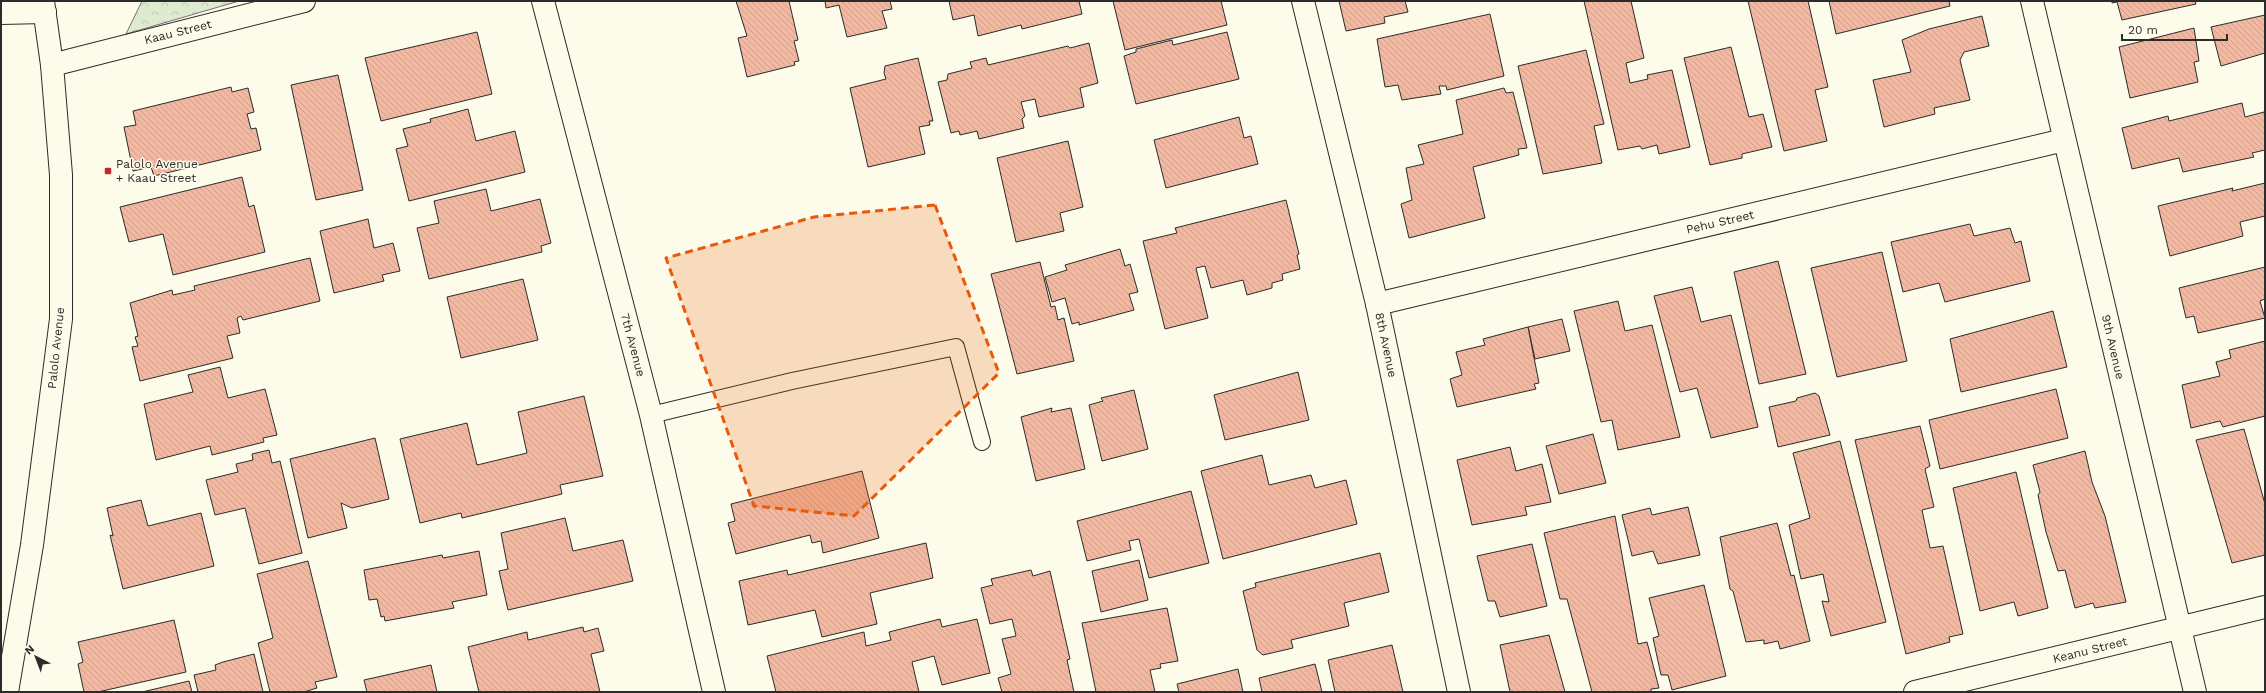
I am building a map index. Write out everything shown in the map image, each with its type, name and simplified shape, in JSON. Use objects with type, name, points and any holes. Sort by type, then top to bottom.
[{"type":"street","name":"Kaau Street","points":[[52,65],[304,1]]},
{"type":"street","name":"7th Avenue","points":[[543,1],[651,415],[714,692]]},
{"type":"street","name":"8th Avenue","points":[[1303,1],[1377,304],[1459,692]]},
{"type":"street","name":"9th Avenue","points":[[2032,1],[2195,692]]},
{"type":"street","name":"Palolo Avenue","points":[[7,692],[32,545],[61,319],[61,175],[52,65],[44,6]]},
{"type":"street","points":[[1,13],[44,6]]},
{"type":"street","name":"Pehu Street","points":[[1377,304],[2064,140]]},
{"type":"street","name":"Keanu Street","points":[[1915,692],[2265,607]]},
{"type":"lane","points":[[651,415],[792,381],[956,348],[982,442]]},
{"type":"highlighted area","points":[[935,205],[999,373],[854,516],[754,506],[666,258],[814,217]]},
{"type":"green space","points":[[142,1],[239,1],[126,34]]},
{"type":"building","points":[[736,1],[789,1],[798,40],[794,41],[799,61],[794,62],[795,65],[747,77],[738,38],[747,36]]},
{"type":"building","points":[[825,1],[890,1],[892,9],[882,11],[887,28],[847,37],[839,5],[826,8]]},
{"type":"building","points":[[949,1],[1079,1],[1082,14],[1022,29],[1021,25],[978,36],[974,15],[953,20]]},
{"type":"building","points":[[1113,1],[1221,1],[1227,25],[1125,50]]},
{"type":"building","points":[[1339,1],[1405,1],[1408,12],[1384,17],[1385,23],[1346,31]]},
{"type":"building","points":[[1584,1],[1631,1],[1644,58],[1626,63],[1630,83],[1648,79],[1647,75],[1672,70],[1690,147],[1659,154],[1657,145],[1642,149],[1640,146],[1618,150]]},
{"type":"building","points":[[1748,1],[1808,1],[1828,87],[1815,90],[1827,141],[1784,151]]},
{"type":"building","points":[[1829,1],[1949,1],[1950,6],[1836,34]]},
{"type":"building","points":[[2112,1],[2195,1],[2196,4],[2122,20],[2117,2],[2112,3]]},
{"type":"building","points":[[1490,14],[1504,76],[1447,90],[1446,86],[1439,86],[1441,94],[1402,100],[1398,85],[1385,87],[1377,39]]},
{"type":"building","points":[[2265,15],[2265,53],[2221,66],[2211,27]]},
{"type":"building","points":[[1982,16],[1989,46],[1964,52],[1960,60],[1970,100],[1934,108],[1935,114],[1884,127],[1873,80],[1911,72],[1902,40],[1929,29]]},
{"type":"building","points":[[2194,28],[2199,61],[2194,62],[2198,82],[2130,98],[2119,47]]},
{"type":"building","points":[[477,32],[492,94],[381,121],[365,58]]},
{"type":"building","points":[[1227,32],[1239,79],[1136,104],[1124,56],[1136,52],[1136,49],[1172,40],[1173,45]]},
{"type":"building","points":[[1089,43],[1098,83],[1080,88],[1084,107],[1039,117],[1035,99],[1021,102],[1025,116],[1022,119],[1024,128],[979,139],[977,131],[960,135],[959,131],[951,133],[938,82],[947,80],[948,74],[972,68],[970,62],[986,58],[988,65],[1068,46],[1070,48]]},
{"type":"building","points":[[1731,47],[1749,117],[1763,114],[1772,147],[1742,154],[1742,158],[1710,165],[1684,58]]},
{"type":"building","points":[[1586,50],[1604,124],[1594,126],[1602,163],[1543,174],[1518,66]]},
{"type":"building","points":[[918,58],[933,121],[929,121],[930,125],[919,127],[925,154],[868,167],[850,88],[886,79],[884,73],[885,66]]},
{"type":"building","points":[[338,75],[363,190],[316,200],[291,85]]},
{"type":"building","points":[[231,87],[232,92],[248,88],[254,112],[247,114],[251,129],[256,128],[261,150],[154,176],[151,167],[133,171],[124,127],[136,125],[133,111]]},
{"type":"building","points":[[1504,88],[1506,93],[1513,92],[1527,148],[1518,149],[1519,155],[1473,167],[1485,218],[1409,238],[1401,204],[1412,200],[1406,168],[1424,164],[1418,145],[1463,134],[1456,100]]},
{"type":"building","points":[[2242,103],[2245,117],[2264,112],[2265,116],[2265,150],[2252,153],[2254,157],[2183,172],[2179,158],[2132,169],[2122,128],[2168,116],[2169,121]]},
{"type":"building","points":[[468,109],[476,141],[515,131],[525,172],[409,201],[396,149],[408,146],[403,129],[431,122],[430,119]]},
{"type":"building","points":[[1239,117],[1244,138],[1251,136],[1258,164],[1166,188],[1154,140]]},
{"type":"building","points":[[1068,141],[1083,207],[1060,213],[1064,231],[1016,242],[997,158]]},
{"type":"building","points":[[242,177],[249,207],[254,205],[265,252],[173,275],[163,234],[129,242],[120,207]]},
{"type":"building","points":[[2265,183],[2265,216],[2240,222],[2243,236],[2170,256],[2158,206],[2233,188],[2232,191]]},
{"type":"building","points":[[486,189],[491,211],[540,199],[551,243],[541,246],[542,252],[429,279],[417,228],[439,223],[434,201]]},
{"type":"building","points":[[1286,200],[1299,254],[1297,255],[1300,269],[1282,274],[1283,280],[1272,283],[1272,288],[1247,295],[1243,280],[1211,288],[1205,266],[1196,268],[1208,318],[1165,329],[1143,241],[1177,233],[1175,228]]},
{"type":"building","points":[[368,219],[374,248],[393,243],[400,271],[382,275],[384,281],[334,293],[320,231]]},
{"type":"building","points":[[1970,224],[1974,236],[2010,228],[2015,243],[2021,241],[2030,281],[1945,302],[1939,283],[1903,292],[1891,242]]},
{"type":"building","points":[[1120,249],[1125,266],[1130,264],[1138,292],[1129,294],[1134,310],[1079,325],[1079,322],[1072,324],[1065,298],[1052,302],[1045,277],[1067,270],[1065,265]]},
{"type":"building","points":[[1882,252],[1907,361],[1837,377],[1811,268]]},
{"type":"building","points":[[310,258],[320,301],[243,320],[241,316],[237,318],[240,333],[227,336],[233,358],[140,381],[132,347],[138,346],[135,337],[138,336],[130,303],[172,290],[173,295],[195,290],[194,286]]},
{"type":"building","points":[[1778,261],[1806,374],[1759,384],[1734,272]]},
{"type":"building","points":[[1040,262],[1051,307],[1055,306],[1058,320],[1064,318],[1074,361],[1017,374],[991,274]]},
{"type":"building","points":[[2265,267],[2265,299],[2260,301],[2265,318],[2198,333],[2194,316],[2186,318],[2179,288]]},
{"type":"building","points":[[523,279],[538,340],[461,358],[447,297]]},
{"type":"building","points":[[1692,287],[1701,322],[1731,315],[1758,427],[1711,438],[1697,388],[1680,392],[1654,296]]},
{"type":"building","points":[[1618,301],[1625,331],[1652,325],[1680,437],[1618,450],[1612,420],[1601,422],[1574,311]]},
{"type":"building","points":[[2053,311],[2067,367],[1961,392],[1950,339]]},
{"type":"building","points":[[1562,319],[1570,351],[1535,359],[1528,327]]},
{"type":"building","points":[[1528,327],[1539,383],[1534,384],[1536,389],[1457,407],[1450,379],[1462,375],[1456,352],[1485,345],[1483,339]]},
{"type":"building","points":[[2265,341],[2265,416],[2223,427],[2220,421],[2191,428],[2182,385],[2220,376],[2216,362],[2231,358],[2229,350]]},
{"type":"building","points":[[220,367],[228,398],[265,389],[277,435],[263,438],[264,442],[212,455],[210,446],[156,460],[144,404],[193,392],[188,375]]},
{"type":"building","points":[[1298,372],[1309,420],[1225,440],[1214,395]]},
{"type":"building","points":[[2056,389],[2068,438],[1940,469],[1929,420]]},
{"type":"building","points":[[1134,390],[1148,449],[1102,461],[1089,405],[1103,401],[1101,398]]},
{"type":"building","points":[[1815,393],[1819,396],[1830,435],[1778,447],[1769,407],[1796,401],[1797,398]]},
{"type":"building","points":[[584,396],[603,476],[560,485],[562,494],[462,518],[461,513],[420,523],[400,439],[467,423],[477,465],[527,453],[518,412]]},
{"type":"building","points":[[1052,408],[1051,412],[1071,408],[1085,469],[1036,481],[1021,417]]},
{"type":"building","points":[[1920,426],[1930,466],[1925,469],[1934,507],[1922,510],[1930,548],[1943,546],[1963,634],[1949,637],[1950,642],[1906,654],[1855,440]]},
{"type":"building","points":[[2244,429],[2265,504],[2265,555],[2232,563],[2196,440]]},
{"type":"building","points":[[1593,434],[1606,483],[1559,494],[1546,446]]},
{"type":"building","points":[[375,438],[389,499],[352,508],[341,503],[347,528],[308,538],[290,459]]},
{"type":"building","points":[[1840,441],[1886,622],[1831,636],[1822,601],[1829,602],[1823,574],[1801,579],[1789,525],[1810,518],[1793,453]]},
{"type":"building","points":[[1510,447],[1516,471],[1542,464],[1551,502],[1525,507],[1527,515],[1472,525],[1457,460]]},
{"type":"building","points":[[269,450],[272,463],[280,461],[302,553],[259,564],[245,508],[215,515],[206,480],[238,472],[236,464],[253,460],[252,454]]},
{"type":"building","points":[[2085,451],[2092,482],[2105,516],[2126,602],[2095,608],[2093,603],[2075,608],[2065,570],[2058,571],[2046,532],[2038,495],[2040,492],[2033,465]]},
{"type":"building","points":[[1262,455],[1269,485],[1311,475],[1315,488],[1346,480],[1357,524],[1223,559],[1201,471]]},
{"type":"building","points":[[862,471],[879,538],[823,553],[821,541],[812,543],[810,535],[736,554],[728,523],[735,521],[731,504]]},
{"type":"building","points":[[2016,472],[2048,608],[2018,616],[2014,602],[1980,611],[1953,488]]},
{"type":"building","points":[[1191,491],[1209,563],[1149,578],[1139,539],[1129,541],[1131,550],[1087,561],[1077,521]]},
{"type":"building","points":[[141,500],[148,526],[201,513],[214,566],[123,589],[110,535],[113,536],[107,508]]},
{"type":"building","points":[[1688,507],[1700,555],[1658,564],[1653,551],[1632,556],[1622,515],[1650,508],[1652,515]]},
{"type":"building","points":[[1615,516],[1638,644],[1647,642],[1659,688],[1651,689],[1651,692],[1592,692],[1567,599],[1560,599],[1544,533]]},
{"type":"building","points":[[565,518],[573,551],[623,540],[633,581],[508,610],[499,571],[508,569],[501,533]]},
{"type":"building","points":[[1777,523],[1791,576],[1794,575],[1810,641],[1780,649],[1778,641],[1764,644],[1764,640],[1746,642],[1733,591],[1730,589],[1720,537]]},
{"type":"building","points":[[926,543],[933,578],[870,593],[877,624],[822,637],[815,610],[748,625],[739,581],[787,570],[788,575]]},
{"type":"building","points":[[1532,544],[1547,606],[1500,617],[1495,601],[1488,601],[1477,556]]},
{"type":"building","points":[[479,551],[487,595],[452,602],[454,608],[385,621],[384,616],[381,617],[377,599],[369,600],[364,570],[442,555],[443,558]]},
{"type":"building","points":[[1380,553],[1389,592],[1344,603],[1349,626],[1291,640],[1293,648],[1263,655],[1257,650],[1243,591],[1256,587],[1255,583]]},
{"type":"building","points":[[1139,560],[1148,600],[1101,612],[1092,571]]},
{"type":"building","points":[[308,561],[337,677],[315,682],[317,688],[304,692],[270,692],[258,643],[273,638],[257,574]]},
{"type":"building","points":[[1031,570],[1033,576],[1050,571],[1070,659],[1067,660],[1074,692],[1002,692],[998,678],[1011,674],[1002,639],[1016,636],[1012,619],[990,624],[981,588],[993,585],[991,579]]},
{"type":"building","points":[[1704,585],[1726,676],[1672,690],[1668,675],[1661,675],[1653,638],[1659,636],[1649,598]]},
{"type":"building","points":[[1167,608],[1178,661],[1160,664],[1161,668],[1150,670],[1155,692],[1096,692],[1082,623]]},
{"type":"building","points":[[940,619],[942,627],[977,619],[990,673],[942,685],[934,656],[912,662],[919,692],[776,692],[767,656],[864,632],[866,646],[891,640],[889,632]]},
{"type":"building","points":[[174,620],[186,672],[98,692],[84,692],[78,664],[83,662],[78,642]]},
{"type":"building","points":[[583,627],[584,632],[598,628],[604,651],[591,654],[600,692],[479,692],[468,647],[527,632],[528,640]]},
{"type":"building","points":[[1549,635],[1565,692],[1510,692],[1500,645]]},
{"type":"building","points":[[1392,645],[1403,692],[1335,692],[1328,660]]},
{"type":"building","points":[[254,654],[263,692],[198,692],[194,675],[216,670],[215,665],[223,662]]},
{"type":"building","points":[[1315,664],[1322,692],[1262,692],[1259,678]]},
{"type":"building","points":[[431,665],[437,692],[367,692],[364,680]]},
{"type":"building","points":[[1238,669],[1243,692],[1179,692],[1177,684]]},
{"type":"building","points":[[189,681],[192,692],[142,692]]},
{"type":"place","name":"Palolo Avenue + Kaau Street","points":[[108,171]]}]
